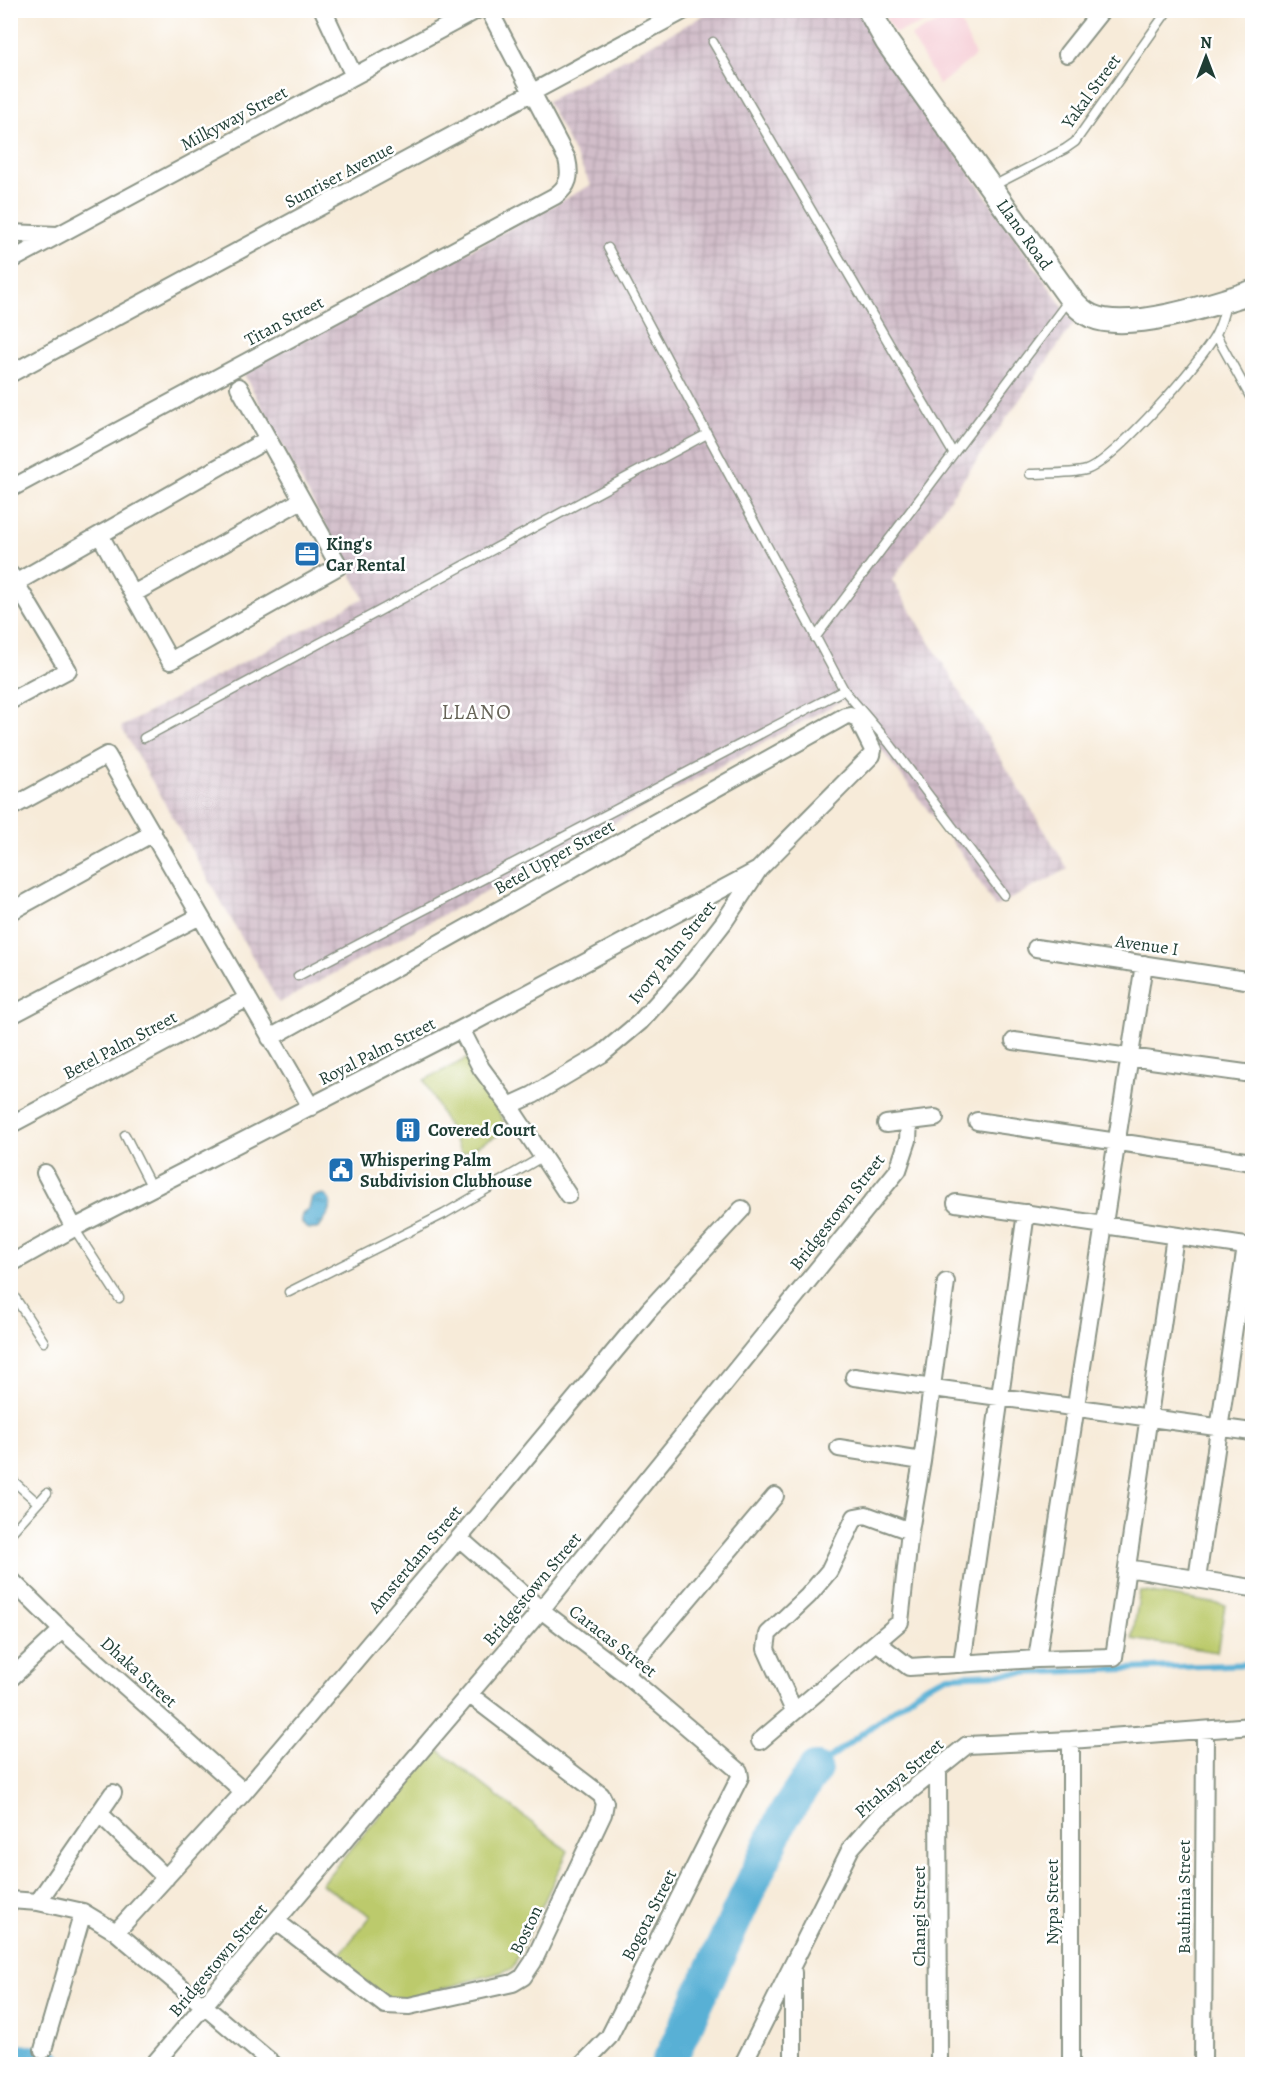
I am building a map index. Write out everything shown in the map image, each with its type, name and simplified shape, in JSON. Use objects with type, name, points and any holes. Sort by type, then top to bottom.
[{"type":"main road","name":"Llano Road","points":[[869,10],[886,42],[1080,310],[1093,317],[1123,321],[1178,314],[1252,292]]},
{"type":"street","points":[[323,10],[354,76]]},
{"type":"street","name":"Milkyway Street","points":[[10,261],[477,10]]},
{"type":"street","points":[[489,10],[532,93]]},
{"type":"street","name":"Sunriser Avenue","points":[[10,374],[685,10]]},
{"type":"street","points":[[1067,54],[1102,10]]},
{"type":"street","name":"Titan Street","points":[[10,489],[555,196],[564,189],[568,180],[567,159],[532,93]]},
{"type":"street","points":[[10,233],[58,235]]},
{"type":"street","points":[[100,535],[170,661],[339,566],[239,387]]},
{"type":"street","points":[[10,701],[68,670],[12,581],[100,535],[268,439]]},
{"type":"street","points":[[133,594],[302,500]]},
{"type":"street","name":"Betel Upper Street","points":[[270,1038],[844,716],[850,715],[857,718]]},
{"type":"street","name":"Ivory Palm Street","points":[[509,1106],[533,1095],[602,1054],[640,1022],[686,971],[718,930],[759,869],[872,755],[873,750],[857,718]]},
{"type":"street","points":[[10,808],[107,755],[311,1107]]},
{"type":"street","points":[[10,912],[153,833]]},
{"type":"street","name":"Royal Palm Street","points":[[10,1264],[74,1228],[461,1029],[759,869]]},
{"type":"street","points":[[10,1016],[200,916]]},
{"type":"street","name":"Avenue I","points":[[1036,948],[1252,981]]},
{"type":"street","points":[[1036,1659],[1144,964]]},
{"type":"street","name":"Betel Palm Street","points":[[10,1125],[248,998]]},
{"type":"street","points":[[461,1029],[481,1068],[568,1195]]},
{"type":"street","points":[[1014,1041],[1252,1074]]},
{"type":"street","points":[[886,1124],[935,1118]]},
{"type":"street","name":"Bridgestown Street","points":[[154,2064],[542,1610],[898,1170],[908,1140],[909,1121]]},
{"type":"street","points":[[977,1121],[1252,1162]]},
{"type":"street","points":[[45,1173],[74,1228]]},
{"type":"street","points":[[956,1203],[1249,1247],[1197,1579]]},
{"type":"street","name":"Amsterdam Street","points":[[116,1932],[244,1792],[649,1310],[742,1209]]},
{"type":"street","points":[[962,1664],[1026,1213]]},
{"type":"street","points":[[878,1642],[909,1667],[1036,1659],[1114,1657],[1175,1236]]},
{"type":"street","points":[[760,1741],[900,1622],[910,1531],[922,1461],[946,1282]]},
{"type":"street","points":[[854,1377],[1252,1432]]},
{"type":"street","points":[[839,1448],[922,1461]]},
{"type":"street","points":[[625,1674],[775,1496]]},
{"type":"street","points":[[794,1711],[765,1649],[768,1634],[808,1596],[829,1571],[855,1517],[866,1515],[910,1531]]},
{"type":"street","name":"Caracas Street","points":[[459,1538],[542,1610],[625,1674],[736,1767],[740,1777]]},
{"type":"street","points":[[1127,1568],[1252,1588]]},
{"type":"street","name":"Dhaka Street","points":[[10,1579],[62,1630],[244,1792]]},
{"type":"street","points":[[10,1679],[62,1630]]},
{"type":"street","name":"Boston","points":[[276,1921],[385,2005],[409,2006],[513,1983],[523,1977],[533,1962],[603,1814],[605,1803],[601,1795],[470,1695]]},
{"type":"street","name":"Pitahaya Street","points":[[743,2064],[851,1848],[878,1817],[968,1745],[1071,1740],[1252,1726]]},
{"type":"street","name":"Bauhinia Street","points":[[1203,2064],[1204,1730]]},
{"type":"street","name":"Nypa Street","points":[[1071,1740],[1071,2064]]},
{"type":"street","name":"Changi Street","points":[[938,1768],[939,2064]]},
{"type":"street","name":"Bogota Street","points":[[583,2064],[609,2037],[740,1777]]},
{"type":"street","points":[[38,1902],[113,1793]]},
{"type":"street","points":[[99,1813],[166,1878]]},
{"type":"street","points":[[10,1900],[38,1902],[82,1912],[116,1932],[273,2064]]},
{"type":"street","points":[[43,2050],[82,1912]]},
{"type":"street","points":[[793,1968],[794,2064]]},
{"type":"lane","name":"Yakal Street","points":[[990,187],[1075,142],[1168,10]]},
{"type":"lane","points":[[713,42],[953,453]]},
{"type":"lane","points":[[608,248],[844,690],[890,744],[1004,895]]},
{"type":"lane","points":[[815,638],[1070,298]]},
{"type":"lane","points":[[1030,474],[1086,470],[1105,458],[1170,394],[1216,335],[1227,300]]},
{"type":"lane","points":[[1216,335],[1252,400]]},
{"type":"lane","points":[[144,738],[707,434]]},
{"type":"lane","points":[[298,976],[844,690]]},
{"type":"lane","points":[[125,1134],[152,1188]]},
{"type":"lane","points":[[290,1292],[444,1214],[542,1156]]},
{"type":"lane","points":[[74,1228],[119,1298]]},
{"type":"lane","points":[[10,1290],[44,1342]]},
{"type":"lane","points":[[10,1478],[38,1503]]},
{"type":"lane","points":[[10,1534],[47,1493]]},
{"type":"shaded area","points":[[712,11],[862,11],[882,46],[1074,323],[892,580],[1068,869],[995,907],[967,861],[843,700],[279,1003],[121,727],[364,598],[243,372],[591,185],[547,101]]},
{"type":"shaded area","points":[[881,11],[961,11],[895,33]]},
{"type":"shaded area","points":[[957,13],[975,56],[939,85],[911,36]]},
{"type":"green space","points":[[470,1057],[508,1130],[462,1154],[424,1080]]},
{"type":"green space","points":[[1140,1591],[1225,1605],[1217,1652],[1132,1639]]},
{"type":"green space","points":[[437,1749],[568,1851],[512,1969],[396,2002],[387,1999],[335,1960],[371,1916],[321,1884]]},
{"type":"water","points":[[323,1194],[330,1202],[330,1211],[319,1228],[305,1227],[301,1218],[302,1214],[309,1209],[312,1197]]},
{"type":"waterway","points":[[815,1769],[925,1686],[948,1676],[1252,1664]]},
{"type":"waterway","points":[[668,2064],[783,1817],[815,1769]]},
{"type":"waterway","points":[[10,2060],[47,2064]]},
{"type":"place","name":"King's Car Rental","points":[[307,554]]},
{"type":"place","name":"Covered Court","points":[[408,1130]]},
{"type":"place","name":"Whispering Palm Subdivision Clubhouse","points":[[341,1170]]},
{"type":"district","name":"LLANO","points":[[477,712]]}]
